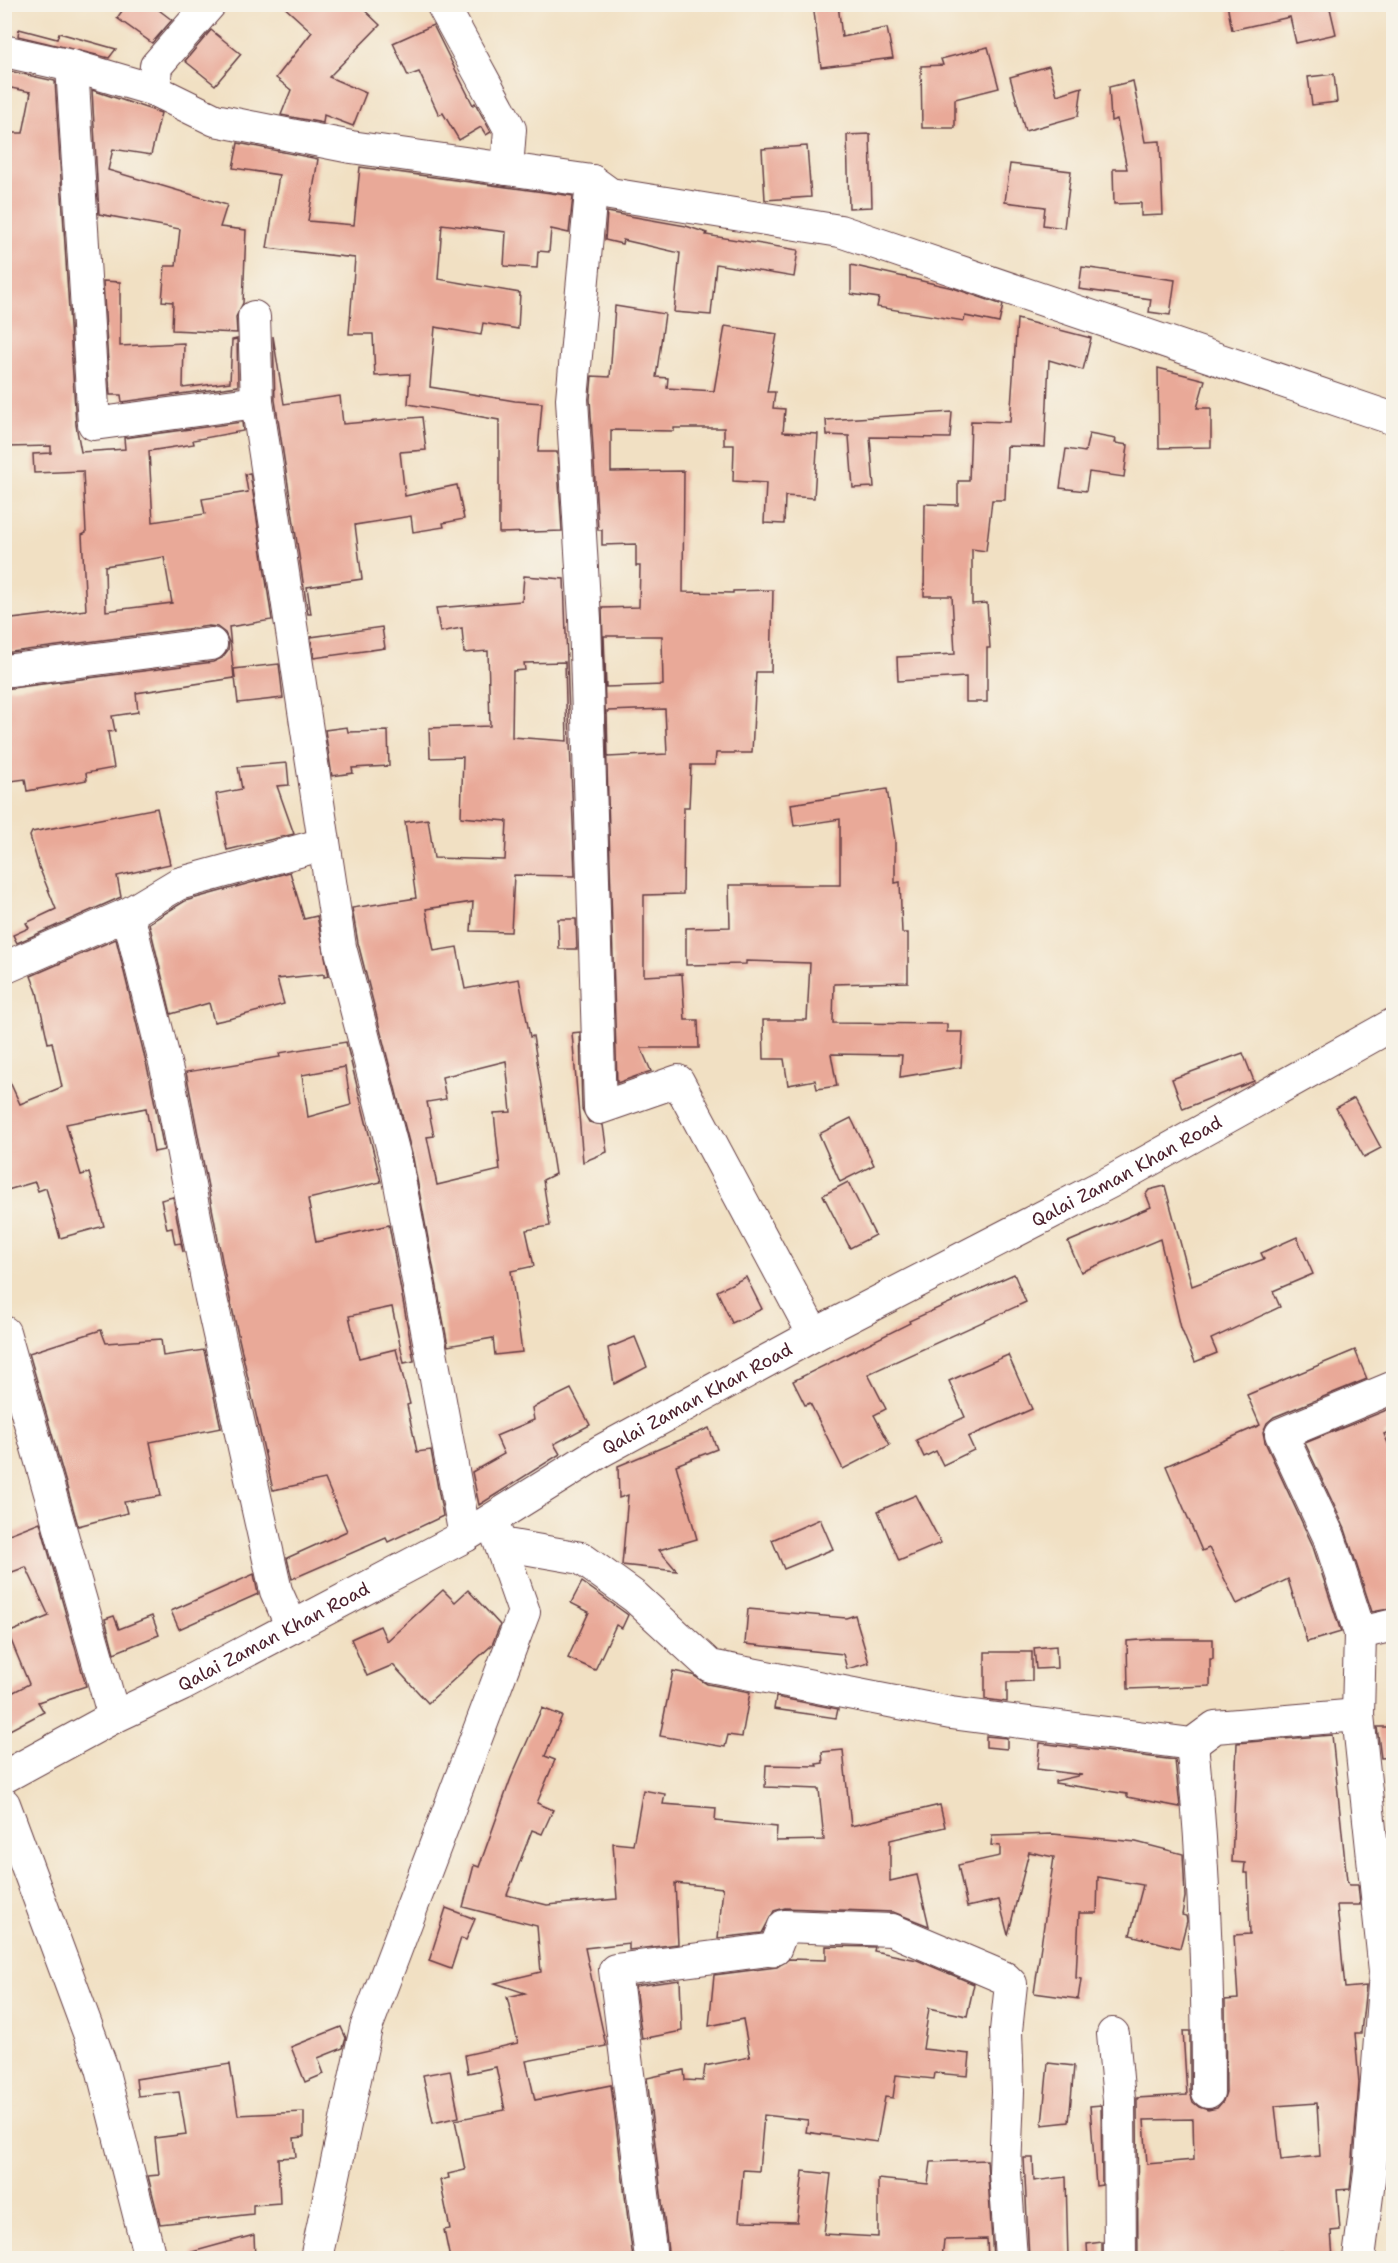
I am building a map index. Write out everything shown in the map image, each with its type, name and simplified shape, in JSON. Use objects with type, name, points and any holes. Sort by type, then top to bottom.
[{"type":"street","points":[[154,90],[156,66],[210,4]]},
{"type":"street","points":[[442,4],[510,129],[507,169]]},
{"type":"street","points":[[4,51],[72,66],[154,90],[215,120],[351,147],[592,181],[610,194],[840,231],[1394,419]]},
{"type":"street","points":[[72,66],[94,424],[257,402]]},
{"type":"street","points":[[592,181],[572,399],[585,619],[600,1108],[678,1081],[814,1335]]},
{"type":"street","points":[[254,317],[257,402],[340,947],[396,1162],[465,1536]]},
{"type":"street","points":[[4,671],[210,644]]},
{"type":"street","points":[[4,968],[128,914],[178,884],[324,844]]},
{"type":"street","points":[[128,914],[168,1075],[208,1285],[276,1591],[292,1627]]},
{"type":"street","name":"Qalai Zaman Khan Road","points":[[4,1777],[114,1717],[182,1685],[465,1536],[496,1532],[601,1450],[814,1335],[1114,1180],[1394,1024]]},
{"type":"street","points":[[4,1332],[114,1717]]},
{"type":"street","points":[[1359,2259],[1370,2172],[1385,1972],[1358,1715],[1360,1634],[1329,1537],[1281,1434],[1394,1387]]},
{"type":"street","points":[[496,1532],[581,1558],[635,1597],[710,1666],[880,1697],[951,1713],[1192,1744],[1215,1727],[1358,1715]]},
{"type":"street","points":[[316,2259],[366,2028],[524,1612],[496,1532]]},
{"type":"street","points":[[1360,1634],[1394,1625]]},
{"type":"street","points":[[1192,1744],[1204,1880],[1208,1971],[1208,2092]]},
{"type":"street","points":[[4,1804],[102,2068],[150,2259]]},
{"type":"street","points":[[651,2259],[615,1970],[775,1949],[784,1926],[892,1930],[1005,1978],[1011,1984],[1006,2031],[1008,2091],[1005,2172],[1011,2259]]},
{"type":"street","points":[[1113,2034],[1119,2100],[1120,2259]]},
{"type":"building","points":[[127,4],[151,4],[172,20],[152,43],[117,18]]},
{"type":"building","points":[[281,4],[358,4],[380,25],[329,77],[366,93],[353,126],[324,115],[323,123],[281,115],[291,90],[276,78],[312,32]]},
{"type":"building","points":[[813,4],[838,4],[842,37],[887,28],[893,58],[821,67]]},
{"type":"building","points":[[1227,4],[1329,4],[1336,34],[1296,43],[1290,17],[1232,30]]},
{"type":"building","points":[[433,25],[473,105],[475,103],[491,132],[486,135],[481,127],[459,140],[443,113],[439,115],[419,72],[408,76],[393,43]]},
{"type":"building","points":[[19,29],[57,39],[59,33],[116,49],[109,58],[18,36]]},
{"type":"building","points":[[211,30],[241,54],[215,85],[185,61]]},
{"type":"building","points":[[988,47],[999,88],[955,99],[955,128],[922,128],[921,66],[943,65],[941,59]]},
{"type":"building","points":[[1049,66],[1057,95],[1082,87],[1078,116],[1025,131],[1010,77]]},
{"type":"building","points":[[9,71],[55,81],[76,425],[81,452],[125,449],[124,438],[242,422],[243,431],[193,440],[194,444],[149,451],[153,522],[205,514],[202,499],[248,492],[245,474],[250,473],[272,620],[229,627],[234,678],[136,693],[138,712],[112,716],[115,731],[108,732],[114,768],[86,773],[87,780],[27,791],[25,779],[4,782],[4,689],[213,662],[222,658],[228,650],[229,642],[225,633],[217,627],[209,626],[4,653],[4,620],[86,610],[82,535],[86,533],[83,471],[34,473],[33,454],[51,453],[51,446],[6,447],[4,133],[23,133],[31,92],[6,87]],"holes":[[[164,557],[172,603],[106,611],[105,566]]]},
{"type":"building","points":[[1334,74],[1337,102],[1312,105],[1308,77]]},
{"type":"building","points":[[1133,81],[1145,142],[1160,141],[1163,215],[1141,216],[1141,203],[1114,204],[1113,169],[1127,169],[1117,119],[1111,121],[1109,87]]},
{"type":"building","points":[[92,90],[161,113],[151,155],[113,149],[108,170],[227,205],[220,227],[246,230],[243,303],[236,317],[237,333],[172,330],[173,302],[162,301],[165,266],[176,266],[180,229],[99,214]]},
{"type":"building","points":[[870,134],[872,207],[849,208],[847,135]]},
{"type":"building","points":[[238,143],[318,159],[308,221],[354,225],[360,167],[573,196],[569,233],[551,229],[549,252],[538,251],[537,268],[504,266],[506,232],[442,224],[438,279],[520,293],[518,329],[483,323],[481,335],[435,327],[430,387],[515,401],[542,403],[538,452],[557,452],[562,531],[499,533],[499,420],[408,404],[410,374],[375,376],[373,334],[349,334],[355,258],[267,248],[279,175],[233,168]]},
{"type":"building","points":[[807,146],[811,197],[765,200],[762,149]]},
{"type":"building","points":[[1010,164],[1071,171],[1064,228],[1043,225],[1045,207],[1005,202]]},
{"type":"building","points":[[607,212],[686,226],[707,233],[706,235],[798,250],[794,277],[716,264],[711,315],[674,312],[680,253],[623,240],[622,244],[605,240]]},
{"type":"building","points":[[851,265],[953,288],[1003,305],[999,323],[965,316],[964,321],[877,307],[879,298],[851,294]]},
{"type":"building","points":[[1082,267],[1175,280],[1170,315],[1149,312],[1151,299],[1079,289]]},
{"type":"building","points":[[103,281],[120,282],[120,346],[184,343],[183,388],[230,382],[232,340],[237,339],[238,386],[122,402],[121,395],[110,395]]},
{"type":"building","points":[[615,306],[665,314],[656,377],[668,378],[667,388],[714,391],[725,326],[777,334],[767,392],[775,392],[773,408],[785,409],[783,432],[818,434],[814,498],[785,496],[784,524],[764,523],[766,483],[733,481],[734,445],[724,445],[724,428],[674,428],[674,431],[611,430],[611,472],[684,471],[683,592],[733,593],[733,591],[773,590],[771,672],[756,672],[752,753],[716,753],[715,765],[691,765],[689,807],[684,807],[683,894],[644,895],[644,976],[682,974],[685,1020],[698,1020],[699,1048],[641,1048],[651,1071],[617,1083],[602,608],[639,607],[640,566],[636,566],[636,544],[602,545],[602,530],[598,530],[590,399],[592,376],[610,377]],"holes":[[[604,636],[662,636],[663,685],[606,687]],[[665,709],[667,754],[608,757],[607,711]]]},
{"type":"building","points":[[1017,319],[1091,338],[1083,370],[1049,360],[1045,447],[1007,446],[1005,500],[992,500],[986,551],[972,549],[972,604],[987,603],[990,648],[987,648],[987,702],[966,702],[966,677],[898,681],[897,657],[955,654],[952,596],[924,596],[925,504],[958,505],[958,481],[969,481],[971,421],[1010,422]]},
{"type":"building","points":[[273,336],[284,404],[340,396],[343,424],[422,417],[426,450],[400,452],[405,496],[457,485],[464,519],[443,523],[444,527],[413,532],[411,516],[355,525],[362,579],[307,587],[311,614],[308,614],[275,400]]},
{"type":"building","points":[[1158,368],[1205,380],[1197,408],[1211,408],[1211,447],[1159,448]]},
{"type":"building","points":[[952,412],[950,438],[870,437],[874,487],[853,488],[849,436],[827,435],[826,420]]},
{"type":"building","points":[[1089,434],[1116,439],[1115,443],[1128,445],[1124,477],[1089,472],[1086,491],[1060,488],[1066,449],[1085,452]]},
{"type":"building","points":[[524,576],[564,579],[575,876],[514,875],[511,932],[471,931],[473,902],[426,909],[434,951],[457,947],[465,989],[519,979],[530,1037],[533,1036],[555,1174],[543,1180],[550,1226],[526,1230],[534,1266],[511,1271],[522,1352],[495,1355],[493,1338],[448,1346],[413,1158],[358,943],[352,908],[416,898],[405,822],[428,819],[434,858],[505,860],[507,821],[461,817],[463,757],[430,758],[429,728],[490,726],[488,651],[464,653],[462,628],[440,632],[436,608],[522,601]],"holes":[[[565,662],[567,741],[512,737],[513,671],[525,670],[524,663]],[[506,1061],[511,1112],[494,1113],[500,1170],[437,1185],[427,1137],[434,1136],[427,1102],[446,1099],[442,1077]]]},
{"type":"building","points":[[382,627],[385,648],[314,658],[311,637]]},
{"type":"building","points":[[279,664],[283,698],[238,703],[234,669]]},
{"type":"building","points":[[347,727],[348,732],[388,731],[389,766],[352,768],[353,773],[332,776],[325,730]]},
{"type":"building","points":[[287,763],[289,785],[277,786],[294,834],[227,850],[216,794],[242,789],[238,767]]},
{"type":"building","points":[[887,789],[895,841],[895,883],[900,882],[902,933],[908,933],[908,982],[834,984],[833,1023],[947,1024],[947,1032],[963,1032],[961,1067],[900,1077],[902,1055],[831,1054],[837,1086],[817,1089],[815,1080],[788,1085],[784,1059],[764,1059],[763,1020],[807,1020],[810,963],[746,961],[746,964],[686,965],[686,928],[730,927],[729,885],[840,885],[840,819],[794,826],[791,804]]},
{"type":"building","points":[[157,808],[170,864],[117,876],[121,897],[17,943],[13,935],[29,928],[26,923],[56,909],[39,867],[30,836],[32,832]]},
{"type":"building","points":[[290,872],[304,919],[317,916],[329,976],[324,977],[324,974],[277,979],[284,1004],[233,1018],[214,1022],[209,1003],[171,1014],[149,923],[185,901]]},
{"type":"building","points":[[558,919],[576,919],[577,949],[559,949]]},
{"type":"building","points":[[116,939],[150,1079],[164,1150],[154,1152],[146,1108],[66,1124],[81,1175],[89,1173],[104,1226],[60,1238],[46,1188],[38,1191],[35,1182],[4,1191],[4,1069],[20,1104],[62,1087],[52,1042],[48,1043],[37,992],[31,976]]},
{"type":"building","points":[[580,1032],[582,1109],[589,1122],[603,1125],[607,1152],[583,1162],[572,1033]]},
{"type":"building","points":[[346,1042],[381,1182],[308,1199],[316,1242],[389,1225],[414,1361],[404,1363],[392,1307],[349,1316],[359,1358],[396,1349],[410,1404],[407,1405],[417,1452],[431,1450],[443,1516],[388,1542],[386,1538],[292,1579],[287,1558],[347,1531],[325,1479],[273,1490],[226,1281],[186,1072],[280,1057],[279,1053]],"holes":[[[345,1067],[351,1105],[308,1117],[302,1075]]]},
{"type":"building","points":[[1243,1053],[1254,1081],[1183,1109],[1172,1079]]},
{"type":"building","points":[[1354,1098],[1381,1148],[1364,1157],[1336,1108]]},
{"type":"building","points":[[851,1118],[874,1165],[840,1182],[819,1134]]},
{"type":"building","points":[[848,1182],[875,1235],[850,1248],[823,1195]]},
{"type":"building","points":[[1165,1186],[1192,1286],[1264,1259],[1261,1253],[1297,1237],[1313,1274],[1273,1291],[1280,1307],[1211,1339],[1217,1353],[1195,1362],[1181,1328],[1160,1239],[1081,1272],[1068,1242],[1151,1207],[1146,1194],[1149,1190]]},
{"type":"building","points":[[173,1197],[183,1252],[181,1243],[175,1244],[172,1228],[167,1229],[161,1200]]},
{"type":"building","points":[[1014,1274],[1026,1302],[868,1374],[886,1409],[874,1415],[890,1445],[843,1469],[810,1403],[805,1405],[793,1381],[910,1323],[909,1321]]},
{"type":"building","points":[[746,1277],[762,1309],[732,1323],[717,1291]]},
{"type":"building","points":[[101,1330],[106,1343],[161,1339],[163,1356],[204,1350],[221,1428],[150,1442],[161,1496],[124,1502],[127,1513],[78,1526],[29,1353]]},
{"type":"building","points":[[635,1337],[647,1367],[614,1384],[608,1348]]},
{"type":"building","points":[[1355,1350],[1367,1379],[1274,1417],[1267,1423],[1263,1432],[1265,1442],[1312,1544],[1341,1632],[1307,1642],[1288,1579],[1237,1604],[1209,1548],[1202,1551],[1166,1466],[1260,1425],[1247,1395]]},
{"type":"building","points":[[1008,1355],[1032,1409],[968,1437],[974,1450],[943,1465],[936,1451],[924,1457],[916,1440],[965,1417],[949,1381]]},
{"type":"building","points":[[571,1389],[590,1425],[554,1444],[560,1454],[479,1505],[472,1472],[504,1454],[496,1436],[534,1420],[532,1408]]},
{"type":"building","points":[[1394,1407],[1394,1430],[1384,1434],[1394,1457],[1394,1608],[1372,1612],[1345,1529],[1305,1443]]},
{"type":"building","points":[[709,1428],[717,1449],[676,1465],[697,1539],[659,1550],[677,1571],[622,1565],[628,1495],[619,1498],[618,1466]]},
{"type":"building","points":[[916,1495],[941,1543],[899,1561],[878,1511]]},
{"type":"building","points":[[820,1519],[833,1549],[784,1569],[772,1540]]},
{"type":"building","points":[[40,1522],[86,1686],[38,1702],[44,1712],[4,1733],[4,1697],[29,1684],[8,1633],[49,1616],[26,1567],[4,1575],[4,1536]]},
{"type":"building","points":[[254,1574],[258,1594],[179,1629],[171,1611]]},
{"type":"building","points":[[582,1582],[628,1615],[622,1628],[616,1625],[595,1670],[568,1658],[589,1612],[571,1603]]},
{"type":"building","points":[[443,1590],[455,1602],[468,1590],[500,1625],[492,1645],[428,1703],[393,1665],[367,1676],[351,1639],[380,1626],[387,1641]]},
{"type":"building","points":[[748,1609],[846,1618],[855,1615],[869,1663],[847,1669],[843,1654],[745,1644]]},
{"type":"building","points":[[114,1616],[119,1629],[152,1616],[159,1635],[114,1653],[105,1619]]},
{"type":"building","points":[[1213,1639],[1210,1686],[1128,1689],[1127,1641]]},
{"type":"building","points":[[1056,1646],[1057,1668],[1036,1669],[1034,1648]]},
{"type":"building","points":[[985,1652],[1032,1652],[1032,1681],[1007,1682],[1007,1702],[985,1699]]},
{"type":"building","points":[[673,1671],[693,1675],[707,1684],[750,1692],[742,1737],[728,1735],[725,1747],[660,1736]]},
{"type":"building","points":[[776,1697],[838,1709],[836,1718],[774,1709]]},
{"type":"building","points":[[542,1708],[562,1716],[545,1756],[555,1760],[537,1803],[553,1810],[542,1834],[532,1830],[507,1895],[547,1905],[617,1899],[613,1843],[633,1845],[643,1790],[665,1794],[663,1804],[716,1808],[715,1821],[777,1827],[776,1841],[824,1840],[819,1789],[765,1787],[766,1765],[817,1766],[816,1764],[823,1763],[822,1752],[843,1750],[851,1826],[940,1805],[945,1827],[890,1840],[890,1881],[917,1875],[929,1926],[893,1912],[785,1908],[774,1911],[762,1933],[718,1938],[723,1888],[675,1883],[678,1944],[629,1950],[629,1943],[585,1948],[606,2046],[526,2061],[535,2100],[611,2085],[633,2259],[450,2259],[444,2230],[450,2229],[440,2180],[449,2178],[448,2174],[465,2170],[455,2120],[505,2110],[496,2067],[468,2073],[465,2055],[518,2043],[507,1997],[525,1993],[495,1983],[541,1972],[537,1926],[463,1907],[474,1865],[479,1867],[511,1778]]},
{"type":"building","points":[[1377,1727],[1394,1727],[1394,1757],[1381,1758]]},
{"type":"building","points":[[1332,1735],[1347,1881],[1349,1885],[1358,1885],[1360,1905],[1337,1905],[1345,1988],[1366,1986],[1361,2033],[1355,2033],[1359,2083],[1350,2189],[1337,2190],[1340,2230],[1331,2231],[1333,2259],[1281,2259],[1281,2251],[1217,2258],[1138,2259],[1137,2098],[1187,2095],[1183,2031],[1190,2031],[1190,2092],[1193,2102],[1208,2110],[1217,2108],[1226,2092],[1225,2000],[1238,1999],[1234,1935],[1250,1934],[1248,1873],[1244,1873],[1245,1863],[1232,1862],[1237,1743]],"holes":[[[1317,2103],[1320,2156],[1281,2160],[1275,2106]],[[1193,2119],[1194,2160],[1147,2164],[1144,2120]]]},
{"type":"building","points":[[986,1736],[1007,1738],[1007,1749],[986,1747]]},
{"type":"building","points":[[1040,1743],[1175,1760],[1180,1807],[1127,1797],[1127,1794],[1055,1783],[1055,1781],[1082,1775],[1037,1769]]},
{"type":"building","points":[[1053,1834],[1136,1842],[1183,1854],[1185,1897],[1182,1915],[1186,1916],[1187,1921],[1180,1948],[1130,1935],[1143,1885],[1098,1877],[1097,1913],[1079,1913],[1076,1978],[1081,1979],[1078,1999],[1034,1993],[1054,1857],[1029,1852],[1008,1935],[999,1900],[967,1907],[958,1865],[1000,1856],[1000,1846],[991,1845],[992,1836]]},
{"type":"building","points":[[446,1908],[475,1919],[466,1940],[461,1938],[451,1969],[429,1961]]},
{"type":"building","points":[[826,1946],[875,1947],[874,1951],[917,1960],[974,1984],[967,2016],[929,2008],[923,2049],[970,2054],[968,2076],[935,2073],[934,2079],[896,2075],[893,2098],[885,2097],[877,2142],[806,2132],[808,2120],[764,2115],[759,2171],[743,2170],[739,2221],[797,2222],[803,2171],[831,2174],[824,2234],[878,2237],[878,2179],[928,2184],[931,2162],[987,2160],[993,2259],[988,2259],[987,2239],[944,2240],[942,2259],[669,2259],[647,2078],[684,2070],[685,2080],[703,2081],[705,2066],[750,2057],[743,2019],[709,2026],[714,1975],[777,1967],[789,1959],[826,1960]]},
{"type":"building","points":[[680,1980],[682,2031],[642,2039],[635,1986]]},
{"type":"building","points":[[341,2027],[346,2038],[343,2048],[318,2058],[324,2074],[305,2082],[291,2047]]},
{"type":"building","points":[[1048,2063],[1074,2066],[1069,2122],[1042,2125]]},
{"type":"building","points":[[230,2064],[238,2115],[304,2112],[304,2137],[294,2138],[296,2157],[278,2158],[280,2203],[253,2205],[253,2214],[160,2224],[148,2176],[159,2175],[155,2138],[186,2134],[179,2092],[138,2096],[136,2079]]},
{"type":"building","points":[[450,2070],[459,2117],[433,2123],[423,2075]]},
{"type":"building","points":[[1101,2105],[1102,2185],[1096,2186],[1090,2106]]},
{"type":"building","points":[[1392,2124],[1394,2187],[1386,2187],[1388,2173]]},
{"type":"building","points":[[1024,2158],[1033,2158],[1034,2181],[1066,2177],[1068,2259],[1029,2259]]},
{"type":"building","points":[[254,2235],[255,2259],[193,2259],[192,2252]]},
{"type":"building","points":[[1102,2242],[1102,2259],[1088,2259],[1087,2244]]}]
